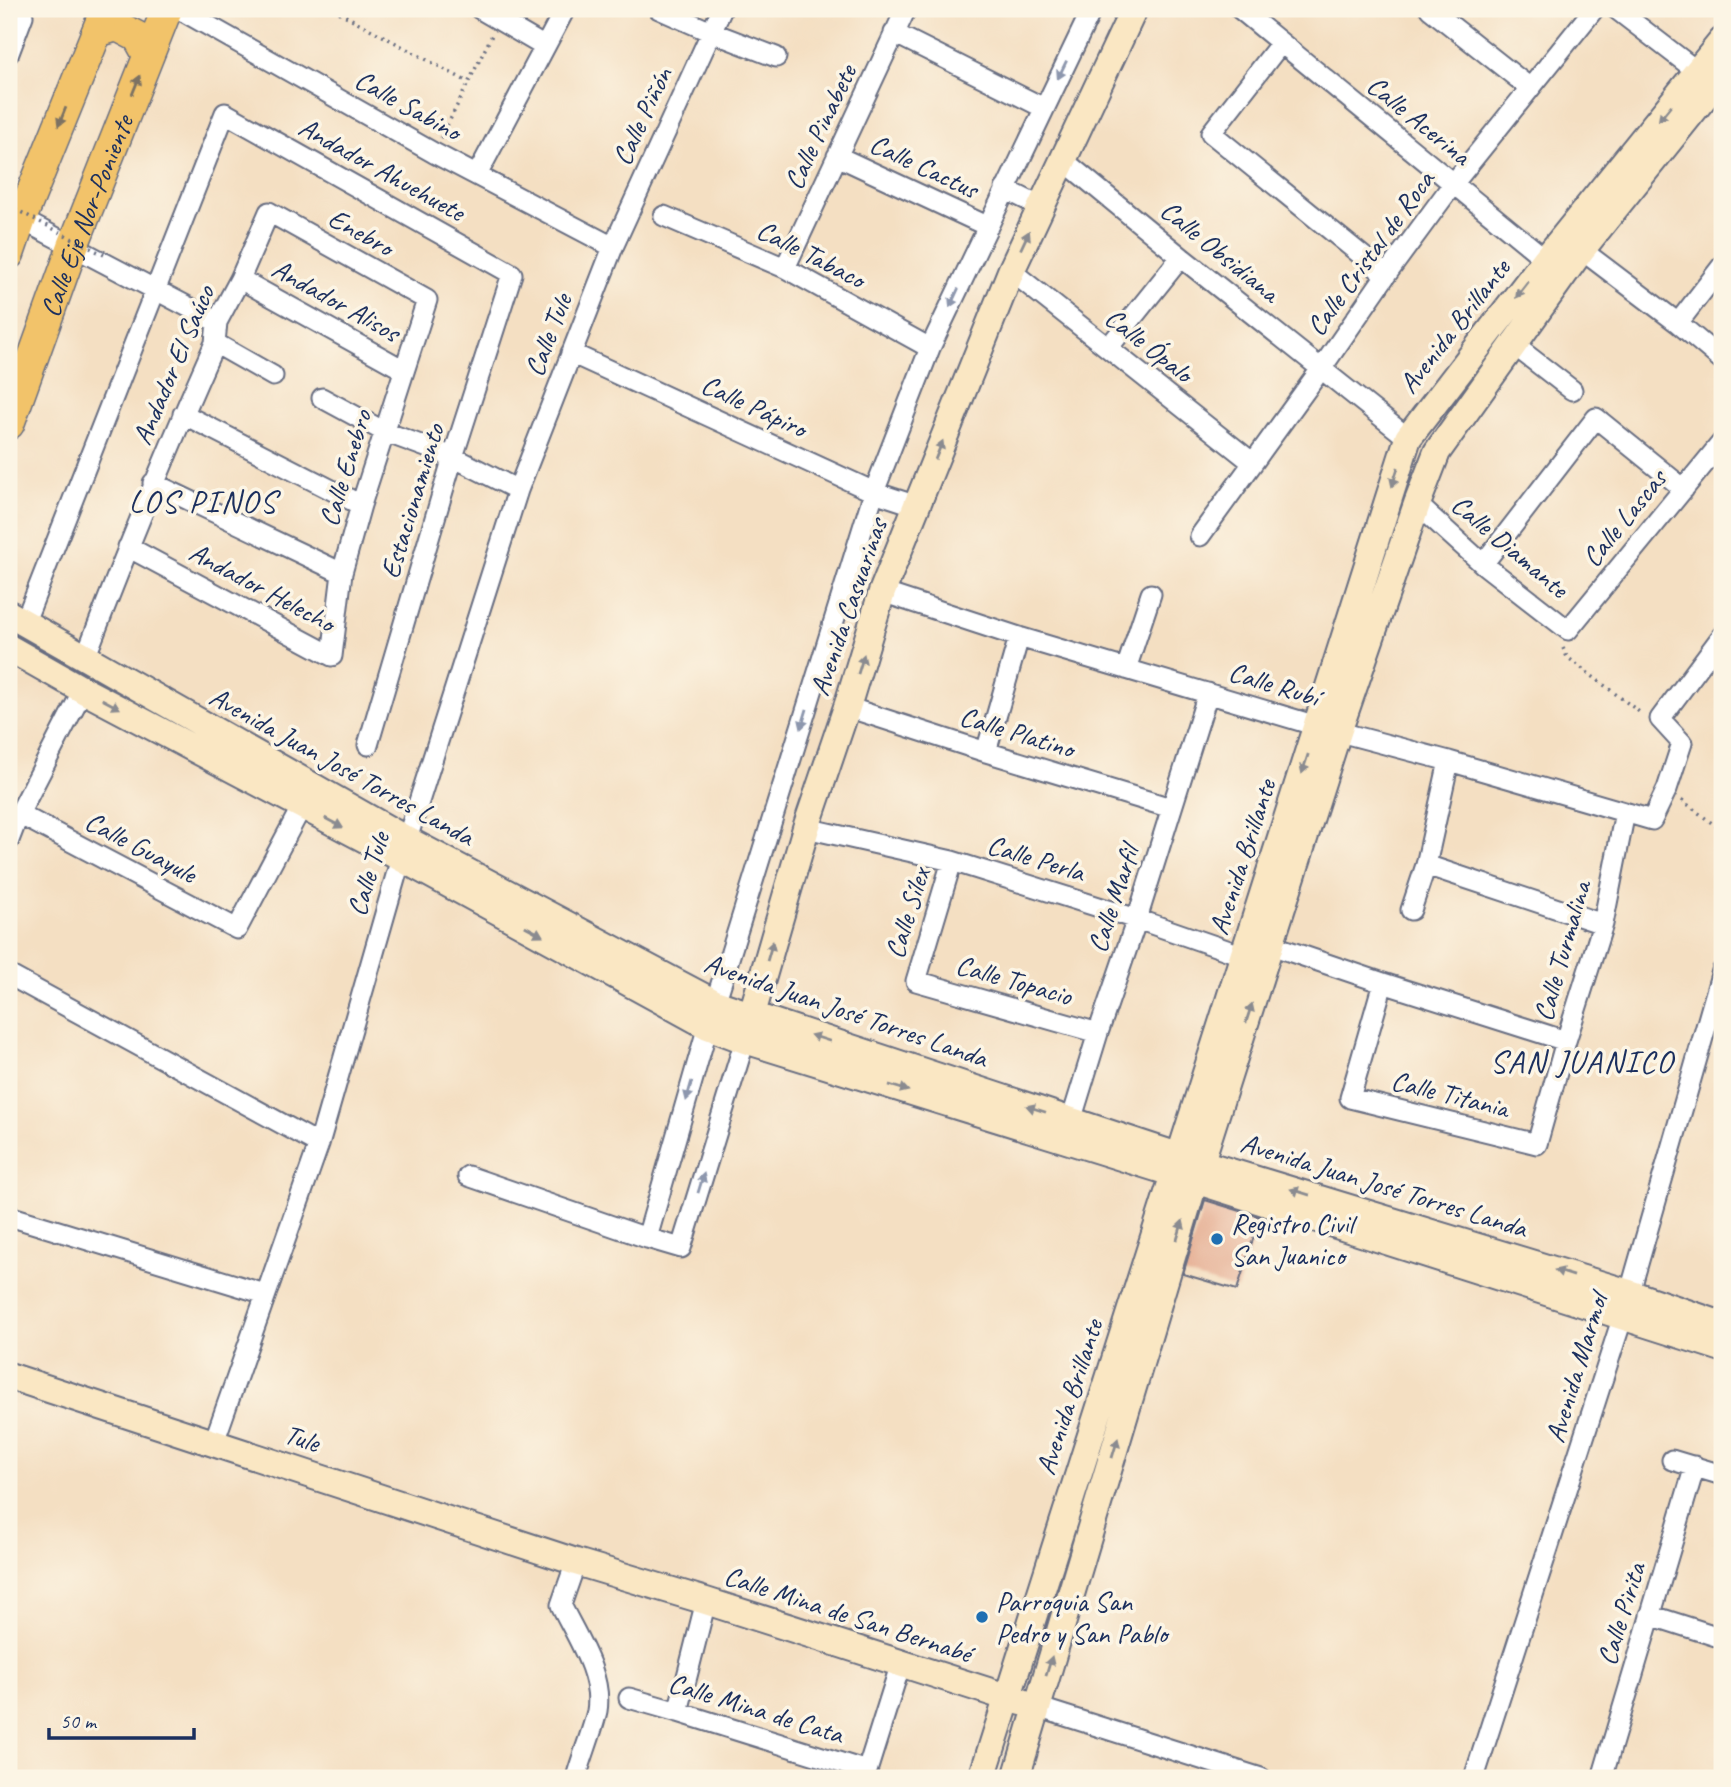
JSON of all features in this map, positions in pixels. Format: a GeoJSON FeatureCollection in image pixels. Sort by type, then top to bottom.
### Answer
{"type":"FeatureCollection","features":[{"type":"Feature","properties":{"kind":"main road","name":"Calle Eje Nor-Poniente"},"geometry":{"type":"LineString","coordinates":[[9,425],[72,246],[167,9]]}},
{"type":"Feature","properties":{"kind":"main road","name":"Avenida Casuarinas"},"geometry":{"type":"LineString","coordinates":[[748,1027],[806,828],[882,592],[1011,271],[1134,9]]}},
{"type":"Feature","properties":{"kind":"main road","name":"Calle Eje Nor-Poniente"},"geometry":{"type":"LineString","coordinates":[[9,254],[13,212],[102,20]]}},
{"type":"Feature","properties":{"kind":"main road"},"geometry":{"type":"LineString","coordinates":[[102,20],[138,37],[148,55]]}},
{"type":"Feature","properties":{"kind":"main road","name":"Avenida Brillante"},"geometry":{"type":"LineString","coordinates":[[982,1778],[1187,1168],[1271,945],[1327,729],[1408,438],[1710,79],[1722,41]]}},
{"type":"Feature","properties":{"kind":"main road","name":"Avenida Brillante"},"geometry":{"type":"LineString","coordinates":[[1016,1778],[1244,956],[1327,729],[1437,452],[1514,345],[1554,267]]}},
{"type":"Feature","properties":{"kind":"main road","name":"Avenida Juan José Torres Landa"},"geometry":{"type":"LineString","coordinates":[[16,619],[404,849],[712,1014],[1187,1168],[1626,1304],[1722,1325]]}},
{"type":"Feature","properties":{"kind":"main road","name":"Avenida Juan José Torres Landa"},"geometry":{"type":"LineString","coordinates":[[9,648],[302,806],[404,849]]}},
{"type":"Feature","properties":{"kind":"main road","name":"Avenida Juan José Torres Landa"},"geometry":{"type":"LineString","coordinates":[[748,1027],[1070,1121],[1187,1168]]}},
{"type":"Feature","properties":{"kind":"main road","name":"Avenida Juan José Torres Landa"},"geometry":{"type":"LineString","coordinates":[[1626,1304],[1722,1348]]}},
{"type":"Feature","properties":{"kind":"main road","name":"Tule"},"geometry":{"type":"LineString","coordinates":[[9,1376],[576,1562]]}},
{"type":"Feature","properties":{"kind":"main road","name":"Calle Mina de San Bernabé"},"geometry":{"type":"LineString","coordinates":[[576,1562],[1037,1707]]}},
{"type":"Feature","properties":{"kind":"street","name":"Calle Sabino"},"geometry":{"type":"LineString","coordinates":[[179,9],[434,153],[613,247]]}},
{"type":"Feature","properties":{"kind":"street"},"geometry":{"type":"LineString","coordinates":[[480,9],[545,47]]}},
{"type":"Feature","properties":{"kind":"street"},"geometry":{"type":"LineString","coordinates":[[477,175],[565,9]]}},
{"type":"Feature","properties":{"kind":"street"},"geometry":{"type":"LineString","coordinates":[[659,9],[776,57]]}},
{"type":"Feature","properties":{"kind":"street","name":"Calle Piñón"},"geometry":{"type":"LineString","coordinates":[[613,247],[722,9]]}},
{"type":"Feature","properties":{"kind":"street","name":"Calle Pinabete"},"geometry":{"type":"LineString","coordinates":[[785,268],[905,9]]}},
{"type":"Feature","properties":{"kind":"street","name":"Avenida Casuarinas"},"geometry":{"type":"LineString","coordinates":[[748,1027],[681,1248],[648,1238],[712,1014],[874,492],[929,348],[1092,9]]}},
{"type":"Feature","properties":{"kind":"street","name":"Calle Acerina"},"geometry":{"type":"LineString","coordinates":[[1240,9],[1554,267]]}},
{"type":"Feature","properties":{"kind":"street"},"geometry":{"type":"LineString","coordinates":[[1430,9],[1530,88]]}},
{"type":"Feature","properties":{"kind":"street","name":"Calle Cristal de Roca"},"geometry":{"type":"LineString","coordinates":[[1200,536],[1453,184],[1594,9]]}},
{"type":"Feature","properties":{"kind":"street"},"geometry":{"type":"LineString","coordinates":[[1616,9],[1710,79]]}},
{"type":"Feature","properties":{"kind":"street"},"geometry":{"type":"LineString","coordinates":[[9,53],[23,16]]}},
{"type":"Feature","properties":{"kind":"street"},"geometry":{"type":"LineString","coordinates":[[894,33],[1044,108]]}},
{"type":"Feature","properties":{"kind":"street"},"geometry":{"type":"LineString","coordinates":[[1281,43],[1211,133],[1386,275]]}},
{"type":"Feature","properties":{"kind":"street","name":"Andador Ahuehuete"},"geometry":{"type":"LineString","coordinates":[[156,289],[225,114],[512,274]]}},
{"type":"Feature","properties":{"kind":"street","name":"Calle Cactus"},"geometry":{"type":"LineString","coordinates":[[837,156],[988,226]]}},
{"type":"Feature","properties":{"kind":"street","name":"Calle Obsidiana"},"geometry":{"type":"LineString","coordinates":[[1063,160],[1408,438]]}},
{"type":"Feature","properties":{"kind":"street"},"geometry":{"type":"LineString","coordinates":[[1005,189],[1041,207]]}},
{"type":"Feature","properties":{"kind":"street"},"geometry":{"type":"LineString","coordinates":[[13,212],[72,246],[217,321]]}},
{"type":"Feature","properties":{"kind":"street","name":"Andador El Saúco"},"geometry":{"type":"LineString","coordinates":[[85,658],[153,483],[215,343],[217,321],[240,279],[268,212]]}},
{"type":"Feature","properties":{"kind":"street","name":"Enebro"},"geometry":{"type":"LineString","coordinates":[[268,212],[427,300]]}},
{"type":"Feature","properties":{"kind":"street","name":"Calle Tabaco"},"geometry":{"type":"LineString","coordinates":[[664,216],[785,268],[929,348]]}},
{"type":"Feature","properties":{"kind":"street"},"geometry":{"type":"LineString","coordinates":[[1573,243],[1722,360]]}},
{"type":"Feature","properties":{"kind":"street","name":"Calle Tule"},"geometry":{"type":"LineString","coordinates":[[214,1442],[319,1144],[404,849],[518,489],[613,247]]}},
{"type":"Feature","properties":{"kind":"street"},"geometry":{"type":"LineString","coordinates":[[1108,348],[1181,257]]}},
{"type":"Feature","properties":{"kind":"street"},"geometry":{"type":"LineString","coordinates":[[1678,323],[1722,266]]}},
{"type":"Feature","properties":{"kind":"street","name":"Calle Ópalo"},"geometry":{"type":"LineString","coordinates":[[1011,271],[1253,463]]}},
{"type":"Feature","properties":{"kind":"street","name":"Estacionamiento"},"geometry":{"type":"LineString","coordinates":[[368,745],[453,457],[512,274]]}},
{"type":"Feature","properties":{"kind":"street","name":"Andador Alisos"},"geometry":{"type":"LineString","coordinates":[[240,279],[404,370]]}},
{"type":"Feature","properties":{"kind":"street"},"geometry":{"type":"LineString","coordinates":[[16,619],[156,289]]}},
{"type":"Feature","properties":{"kind":"street","name":"Calle Enebro"},"geometry":{"type":"LineString","coordinates":[[332,656],[342,573],[427,300]]}},
{"type":"Feature","properties":{"kind":"street"},"geometry":{"type":"LineString","coordinates":[[215,343],[273,376]]}},
{"type":"Feature","properties":{"kind":"street"},"geometry":{"type":"LineString","coordinates":[[1514,345],[1572,390]]}},
{"type":"Feature","properties":{"kind":"street","name":"Calle Pápiro"},"geometry":{"type":"LineString","coordinates":[[571,353],[874,492],[916,506]]}},
{"type":"Feature","properties":{"kind":"street"},"geometry":{"type":"LineString","coordinates":[[322,398],[385,432],[453,457],[518,489]]}},
{"type":"Feature","properties":{"kind":"street"},"geometry":{"type":"LineString","coordinates":[[183,414],[361,505]]}},
{"type":"Feature","properties":{"kind":"street"},"geometry":{"type":"LineString","coordinates":[[1483,564],[1596,418],[1684,489]]}},
{"type":"Feature","properties":{"kind":"street","name":"Calle Lascas"},"geometry":{"type":"LineString","coordinates":[[1568,630],[1722,442]]}},
{"type":"Feature","properties":{"kind":"street"},"geometry":{"type":"LineString","coordinates":[[153,483],[342,573]]}},
{"type":"Feature","properties":{"kind":"street","name":"Calle Diamante"},"geometry":{"type":"LineString","coordinates":[[1417,504],[1483,564],[1568,630]]}},
{"type":"Feature","properties":{"kind":"street","name":"Andador Helecho"},"geometry":{"type":"LineString","coordinates":[[128,547],[332,656]]}},
{"type":"Feature","properties":{"kind":"street","name":"Calle Rubí"},"geometry":{"type":"LineString","coordinates":[[882,592],[1019,637],[1327,729],[1450,761],[1652,820],[1667,789]]}},
{"type":"Feature","properties":{"kind":"street"},"geometry":{"type":"LineString","coordinates":[[1126,669],[1152,594]]}},
{"type":"Feature","properties":{"kind":"street"},"geometry":{"type":"LineString","coordinates":[[1667,789],[1682,743],[1660,719],[1722,636]]}},
{"type":"Feature","properties":{"kind":"street"},"geometry":{"type":"LineString","coordinates":[[986,752],[1019,637]]}},
{"type":"Feature","properties":{"kind":"street"},"geometry":{"type":"LineString","coordinates":[[9,840],[19,814],[83,690]]}},
{"type":"Feature","properties":{"kind":"street","name":"Calle Marfil"},"geometry":{"type":"LineString","coordinates":[[1070,1121],[1208,693]]}},
{"type":"Feature","properties":{"kind":"street","name":"Calle Platino"},"geometry":{"type":"LineString","coordinates":[[847,707],[1171,808]]}},
{"type":"Feature","properties":{"kind":"street"},"geometry":{"type":"LineString","coordinates":[[1411,910],[1426,865],[1450,761]]}},
{"type":"Feature","properties":{"kind":"street","name":"Calle Guayule"},"geometry":{"type":"LineString","coordinates":[[19,814],[237,929],[302,806]]}},
{"type":"Feature","properties":{"kind":"street","name":"Calle Turmalina"},"geometry":{"type":"LineString","coordinates":[[1537,1144],[1603,924],[1625,812]]}},
{"type":"Feature","properties":{"kind":"street","name":"Calle Perla"},"geometry":{"type":"LineString","coordinates":[[806,828],[951,861],[1137,919],[1244,956]]}},
{"type":"Feature","properties":{"kind":"street","name":"Calle Sílex"},"geometry":{"type":"LineString","coordinates":[[916,981],[951,861]]}},
{"type":"Feature","properties":{"kind":"street"},"geometry":{"type":"LineString","coordinates":[[1426,865],[1603,924]]}},
{"type":"Feature","properties":{"kind":"street"},"geometry":{"type":"LineString","coordinates":[[1271,945],[1566,1041]]}},
{"type":"Feature","properties":{"kind":"street","name":"Avenida Marmol"},"geometry":{"type":"LineString","coordinates":[[1474,1778],[1626,1304],[1722,971]]}},
{"type":"Feature","properties":{"kind":"street"},"geometry":{"type":"LineString","coordinates":[[9,975],[319,1144]]}},
{"type":"Feature","properties":{"kind":"street","name":"Calle Topacio"},"geometry":{"type":"LineString","coordinates":[[916,981],[1098,1032]]}},
{"type":"Feature","properties":{"kind":"street","name":"Calle Titania"},"geometry":{"type":"LineString","coordinates":[[1383,983],[1350,1098],[1537,1144]]}},
{"type":"Feature","properties":{"kind":"street"},"geometry":{"type":"LineString","coordinates":[[467,1175],[648,1238]]}},
{"type":"Feature","properties":{"kind":"street"},"geometry":{"type":"LineString","coordinates":[[9,1216],[265,1294]]}},
{"type":"Feature","properties":{"kind":"street"},"geometry":{"type":"LineString","coordinates":[[1672,1460],[1722,1475]]}},
{"type":"Feature","properties":{"kind":"street","name":"Calle Pirita"},"geometry":{"type":"LineString","coordinates":[[1602,1778],[1695,1466]]}},
{"type":"Feature","properties":{"kind":"street"},"geometry":{"type":"LineString","coordinates":[[576,1562],[561,1605],[594,1674],[597,1690],[597,1710],[576,1778]]}},
{"type":"Feature","properties":{"kind":"street"},"geometry":{"type":"LineString","coordinates":[[678,1712],[706,1601]]}},
{"type":"Feature","properties":{"kind":"street"},"geometry":{"type":"LineString","coordinates":[[1650,1615],[1722,1639]]}},
{"type":"Feature","properties":{"kind":"street","name":"Calle Mina de Cata"},"geometry":{"type":"LineString","coordinates":[[629,1698],[867,1772],[901,1663]]}},
{"type":"Feature","properties":{"kind":"street","name":"Calle Mina de San Bernabé"},"geometry":{"type":"LineString","coordinates":[[1037,1707],[1261,1778]]}},
{"type":"Feature","properties":{"kind":"path"},"geometry":{"type":"LineString","coordinates":[[333,9],[468,82]]}},
{"type":"Feature","properties":{"kind":"path"},"geometry":{"type":"LineString","coordinates":[[434,153],[499,20]]}},
{"type":"Feature","properties":{"kind":"path"},"geometry":{"type":"LineString","coordinates":[[13,212],[104,255]]}},
{"type":"Feature","properties":{"kind":"path"},"geometry":{"type":"LineString","coordinates":[[1568,630],[1562,647],[1567,657],[1640,713],[1660,719]]}},
{"type":"Feature","properties":{"kind":"path"},"geometry":{"type":"LineString","coordinates":[[1667,789],[1722,831]]}},
{"type":"Feature","properties":{"kind":"building","name":"Registro Civil San Juanico"},"geometry":{"type":"Polygon","coordinates":[[[1205,1200],[1260,1217],[1237,1290],[1183,1274],[1205,1200]]]}},
{"type":"Feature","properties":{"kind":"place","name":"Registro Civil San Juanico"},"geometry":{"type":"Point","coordinates":[1217,1239]}},
{"type":"Feature","properties":{"kind":"place","name":"Parroquia San Pedro y San Pablo"},"geometry":{"type":"Point","coordinates":[982,1617]}},
{"type":"Feature","properties":{"kind":"district","name":"LOS PINOS"},"geometry":{"type":"Point","coordinates":[203,501]}},
{"type":"Feature","properties":{"kind":"district","name":"SAN JUANICO"},"geometry":{"type":"Point","coordinates":[1582,1061]}}]}
